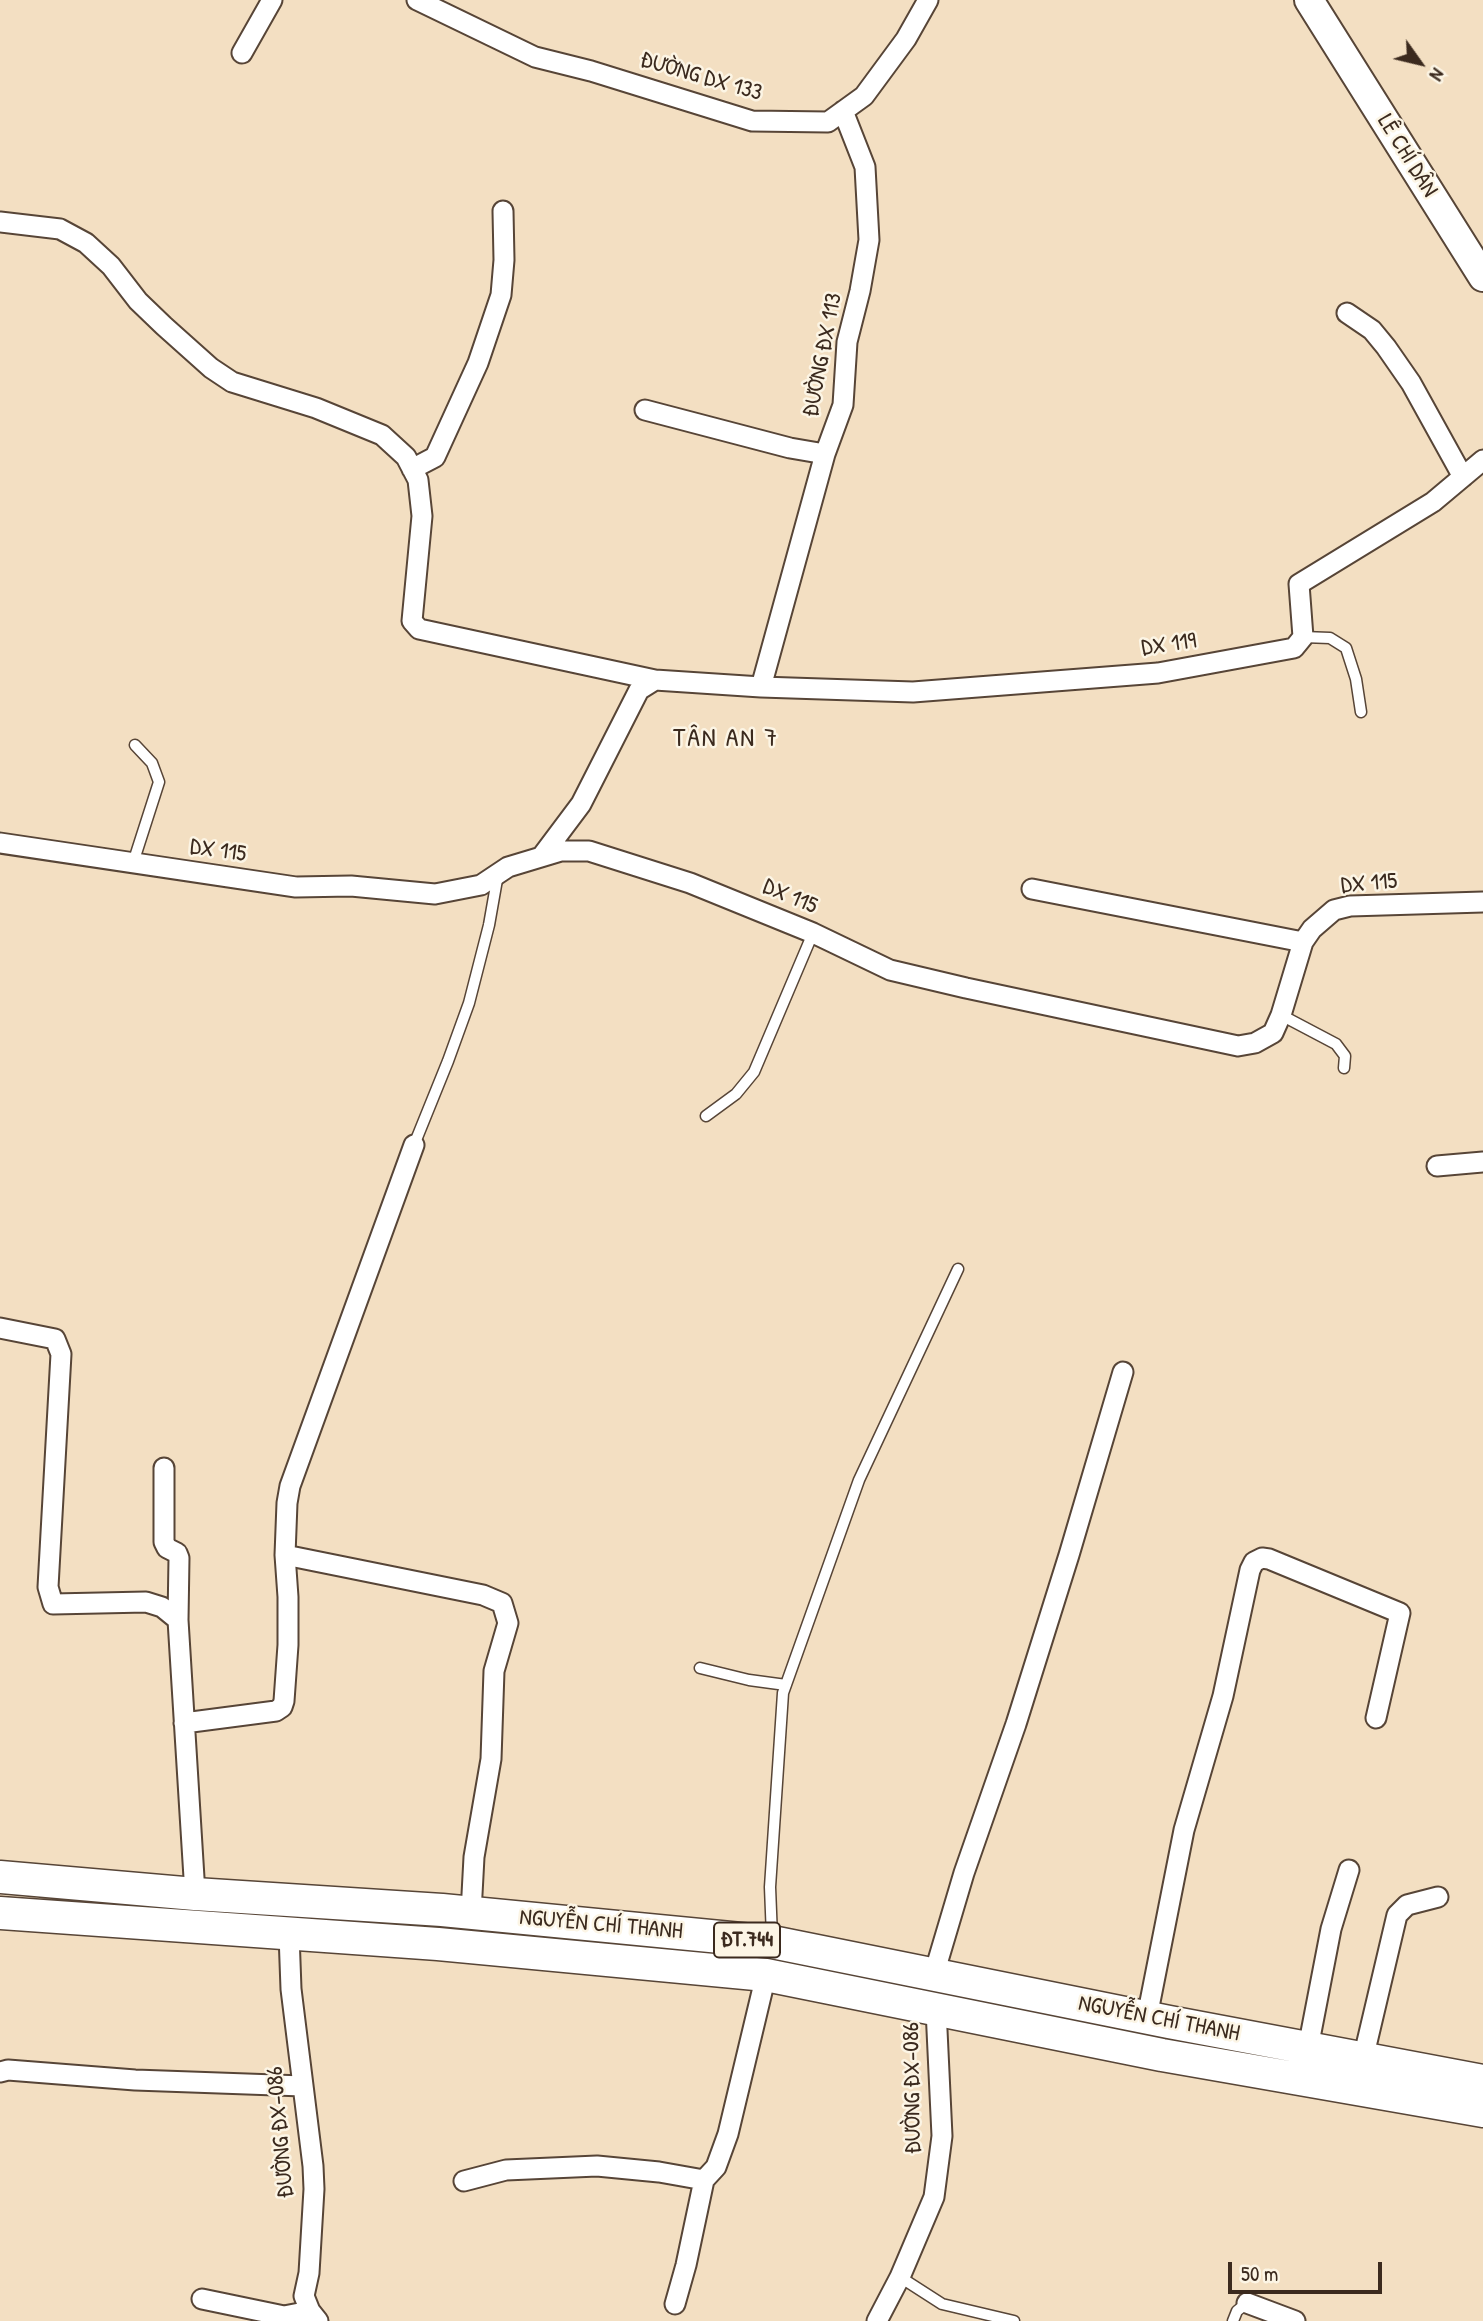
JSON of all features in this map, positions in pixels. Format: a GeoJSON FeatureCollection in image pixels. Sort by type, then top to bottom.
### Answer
{"type":"FeatureCollection","features":[{"type":"Feature","properties":{"kind":"main road","name":"NGUYỄN CHÍ THANH"},"geometry":{"type":"LineString","coordinates":[[0,1877],[471,1913],[772,1942],[1483,2081]]}},
{"type":"Feature","properties":{"kind":"main road","name":"NGUYỄN CHÍ THANH"},"geometry":{"type":"LineString","coordinates":[[0,1913],[438,1944],[766,1975],[1162,2055],[1483,2111]]}},
{"type":"Feature","properties":{"kind":"main road"},"geometry":{"type":"LineString","coordinates":[[766,1975],[772,1942]]}},
{"type":"Feature","properties":{"kind":"street"},"geometry":{"type":"LineString","coordinates":[[242,53],[272,0]]}},
{"type":"Feature","properties":{"kind":"street","name":"ĐƯỜNG DX 133"},"geometry":{"type":"LineString","coordinates":[[417,0],[535,57],[591,71],[752,121],[828,122],[864,96],[906,39],[928,0]]}},
{"type":"Feature","properties":{"kind":"street","name":"LÊ CHÍ DÂN"},"geometry":{"type":"LineString","coordinates":[[1309,0],[1483,277]]}},
{"type":"Feature","properties":{"kind":"street","name":"ĐƯỜNG ĐX 113"},"geometry":{"type":"LineString","coordinates":[[761,687],[825,454],[842,405],[847,342],[869,240],[865,167],[843,111]]}},
{"type":"Feature","properties":{"kind":"street"},"geometry":{"type":"LineString","coordinates":[[0,222],[60,229],[86,243],[111,266],[138,301],[211,368],[232,382],[316,408],[382,435],[406,457],[412,469],[435,457],[478,363],[501,295],[504,260],[503,211]]}},
{"type":"Feature","properties":{"kind":"street"},"geometry":{"type":"LineString","coordinates":[[1347,313],[1372,330],[1386,347],[1411,383],[1463,477]]}},
{"type":"Feature","properties":{"kind":"street"},"geometry":{"type":"LineString","coordinates":[[645,410],[790,448],[825,454]]}},
{"type":"Feature","properties":{"kind":"street"},"geometry":{"type":"LineString","coordinates":[[1303,637],[1299,584],[1433,502],[1483,460]]}},
{"type":"Feature","properties":{"kind":"street","name":"DX 119"},"geometry":{"type":"LineString","coordinates":[[412,469],[418,480],[422,516],[412,621],[419,629],[655,680],[914,692],[1158,673],[1294,648],[1303,637]]}},
{"type":"Feature","properties":{"kind":"street"},"geometry":{"type":"LineString","coordinates":[[542,856],[581,804],[639,690],[655,680]]}},
{"type":"Feature","properties":{"kind":"street","name":"DX 115"},"geometry":{"type":"LineString","coordinates":[[0,843],[296,887],[351,886],[435,894],[481,885],[508,867],[542,856],[561,851],[589,851],[690,883],[813,933],[890,970],[1238,1046],[1255,1043],[1273,1033],[1303,942],[1312,929],[1334,910],[1350,906],[1483,902]]}},
{"type":"Feature","properties":{"kind":"street"},"geometry":{"type":"LineString","coordinates":[[1032,889],[1303,942]]}},
{"type":"Feature","properties":{"kind":"street"},"geometry":{"type":"LineString","coordinates":[[184,1723],[276,1711],[284,1702],[288,1645],[285,1555],[287,1503],[295,1467],[414,1145]]}},
{"type":"Feature","properties":{"kind":"street"},"geometry":{"type":"LineString","coordinates":[[1437,1166],[1483,1162]]}},
{"type":"Feature","properties":{"kind":"street"},"geometry":{"type":"LineString","coordinates":[[0,1328],[55,1339],[61,1354],[48,1587],[53,1604],[146,1602],[162,1607],[178,1620]]}},
{"type":"Feature","properties":{"kind":"street"},"geometry":{"type":"LineString","coordinates":[[933,1975],[964,1873],[1016,1724],[1123,1372]]}},
{"type":"Feature","properties":{"kind":"street"},"geometry":{"type":"LineString","coordinates":[[164,1468],[164,1542],[167,1548],[177,1553],[178,1558],[178,1620],[195,1894]]}},
{"type":"Feature","properties":{"kind":"street"},"geometry":{"type":"LineString","coordinates":[[285,1555],[483,1595],[502,1603],[508,1623],[494,1671],[491,1759],[474,1857],[471,1913]]}},
{"type":"Feature","properties":{"kind":"street"},"geometry":{"type":"LineString","coordinates":[[1147,2017],[1184,1830],[1223,1696],[1254,1562],[1262,1558],[1269,1559],[1400,1613],[1376,1718]]}},
{"type":"Feature","properties":{"kind":"street"},"geometry":{"type":"LineString","coordinates":[[1308,2048],[1331,1929],[1349,1870]]}},
{"type":"Feature","properties":{"kind":"street"},"geometry":{"type":"LineString","coordinates":[[1363,2059],[1397,1915],[1407,1905],[1438,1897]]}},
{"type":"Feature","properties":{"kind":"street","name":"ĐƯỜNG ĐX-086"},"geometry":{"type":"LineString","coordinates":[[289,1934],[291,1989],[313,2178],[309,2273],[304,2296],[314,2316]]}},
{"type":"Feature","properties":{"kind":"street"},"geometry":{"type":"LineString","coordinates":[[675,2304],[704,2180],[716,2166],[727,2134],[766,1975]]}},
{"type":"Feature","properties":{"kind":"street","name":"ĐƯỜNG ĐX-086"},"geometry":{"type":"LineString","coordinates":[[877,2321],[900,2277],[934,2197],[942,2136],[936,2010]]}},
{"type":"Feature","properties":{"kind":"street"},"geometry":{"type":"LineString","coordinates":[[0,2072],[8,2070],[135,2081],[303,2087]]}},
{"type":"Feature","properties":{"kind":"street"},"geometry":{"type":"LineString","coordinates":[[464,2180],[506,2171],[597,2166],[704,2180]]}},
{"type":"Feature","properties":{"kind":"street"},"geometry":{"type":"LineString","coordinates":[[202,2299],[284,2316],[314,2316]]}},
{"type":"Feature","properties":{"kind":"street"},"geometry":{"type":"LineString","coordinates":[[1247,2303],[1295,2321]]}},
{"type":"Feature","properties":{"kind":"lane"},"geometry":{"type":"LineString","coordinates":[[1303,637],[1330,638],[1346,648],[1356,679],[1361,712]]}},
{"type":"Feature","properties":{"kind":"lane"},"geometry":{"type":"LineString","coordinates":[[133,863],[159,782],[152,763],[135,745]]}},
{"type":"Feature","properties":{"kind":"lane"},"geometry":{"type":"LineString","coordinates":[[414,1145],[469,1003],[489,925],[498,874]]}},
{"type":"Feature","properties":{"kind":"lane"},"geometry":{"type":"LineString","coordinates":[[706,1116],[736,1094],[754,1072],[813,933]]}},
{"type":"Feature","properties":{"kind":"lane"},"geometry":{"type":"LineString","coordinates":[[1281,1015],[1336,1044],[1345,1056],[1343,1068]]}},
{"type":"Feature","properties":{"kind":"lane"},"geometry":{"type":"LineString","coordinates":[[772,1942],[770,1887],[782,1706],[786,1685],[859,1480],[958,1269]]}},
{"type":"Feature","properties":{"kind":"lane"},"geometry":{"type":"LineString","coordinates":[[700,1668],[749,1680],[786,1685]]}},
{"type":"Feature","properties":{"kind":"lane"},"geometry":{"type":"LineString","coordinates":[[900,2277],[942,2304],[1014,2321]]}},
{"type":"Feature","properties":{"kind":"lane"},"geometry":{"type":"LineString","coordinates":[[1233,2321],[1237,2312],[1247,2303]]}},
{"type":"Feature","properties":{"kind":"district","name":"TÂN AN 7"},"geometry":{"type":"Point","coordinates":[726,739]}}]}
